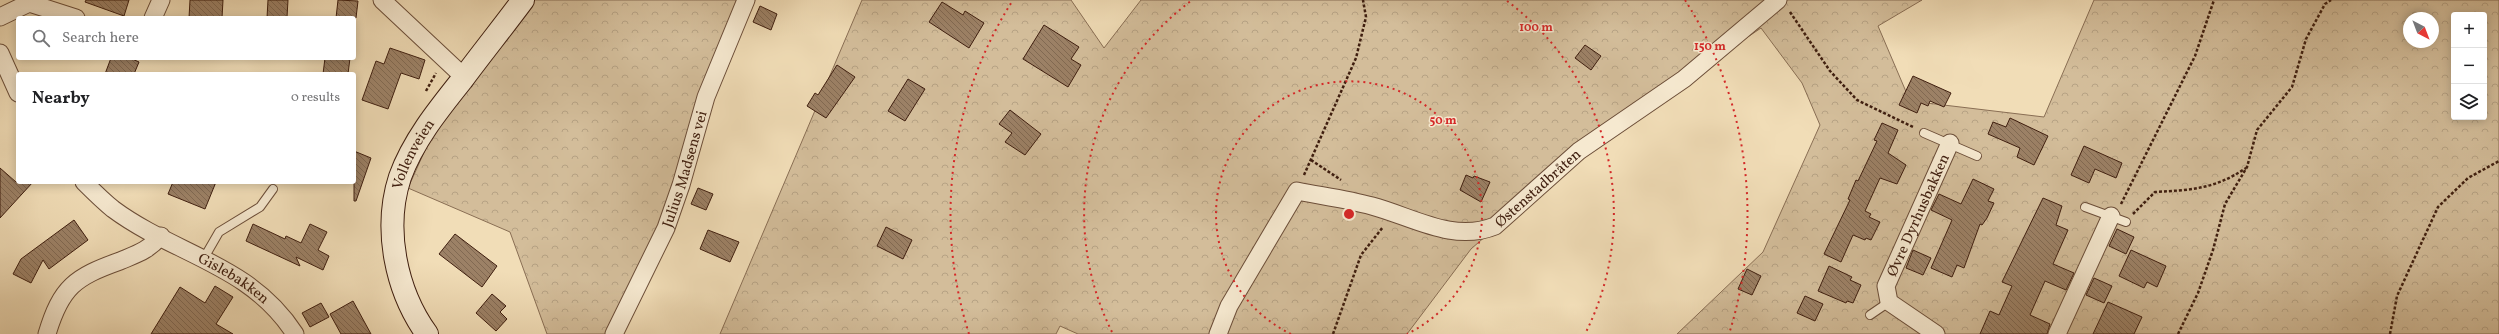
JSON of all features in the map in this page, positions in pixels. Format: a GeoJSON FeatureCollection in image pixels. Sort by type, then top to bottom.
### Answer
{"type":"FeatureCollection","features":[{"type":"Feature","properties":{"kind":"main road","name":"Vollenveien"},"geometry":{"type":"LineString","coordinates":[[427,334],[410,305],[396,264],[393,232],[395,205],[400,179],[423,132],[523,0]]}},
{"type":"Feature","properties":{"kind":"street"},"geometry":{"type":"LineString","coordinates":[[154,16],[161,0]]}},
{"type":"Feature","properties":{"kind":"street"},"geometry":{"type":"LineString","coordinates":[[382,0],[464,77]]}},
{"type":"Feature","properties":{"kind":"street","name":"Julius Madsens vei"},"geometry":{"type":"LineString","coordinates":[[614,334],[666,228],[681,185],[706,97],[746,0]]}},
{"type":"Feature","properties":{"kind":"street"},"geometry":{"type":"LineString","coordinates":[[0,17],[29,2],[70,16]]}},
{"type":"Feature","properties":{"kind":"street","name":"Østenstadbråten"},"geometry":{"type":"LineString","coordinates":[[1297,191],[1370,206],[1395,213],[1443,231],[1480,232],[1495,226],[1579,151],[1684,79],[1782,3]]}},
{"type":"Feature","properties":{"kind":"street"},"geometry":{"type":"LineString","coordinates":[[0,53],[16,89]]}},
{"type":"Feature","properties":{"kind":"street","name":"Øvre Dyrhusbakken"},"geometry":{"type":"LineString","coordinates":[[1889,302],[1886,286],[1950,143]]}},
{"type":"Feature","properties":{"kind":"street","name":"Gislebakken"},"geometry":{"type":"LineString","coordinates":[[86,184],[114,209],[161,236],[204,258],[261,294],[275,307],[295,334]]}},
{"type":"Feature","properties":{"kind":"street"},"geometry":{"type":"LineString","coordinates":[[1218,334],[1229,306],[1297,191]]}},
{"type":"Feature","properties":{"kind":"street"},"geometry":{"type":"LineString","coordinates":[[2057,334],[2117,218]]}},
{"type":"Feature","properties":{"kind":"street"},"geometry":{"type":"LineString","coordinates":[[47,334],[52,317],[70,286],[95,270],[149,249],[161,236]]}},
{"type":"Feature","properties":{"kind":"street"},"geometry":{"type":"LineString","coordinates":[[1889,302],[1936,334]]}},
{"type":"Feature","properties":{"kind":"lane"},"geometry":{"type":"LineString","coordinates":[[1924,133],[1977,156]]}},
{"type":"Feature","properties":{"kind":"lane"},"geometry":{"type":"LineString","coordinates":[[204,258],[219,232],[260,207],[274,189]]}},
{"type":"Feature","properties":{"kind":"lane"},"geometry":{"type":"LineString","coordinates":[[2085,207],[2117,218]]}},
{"type":"Feature","properties":{"kind":"lane"},"geometry":{"type":"LineString","coordinates":[[1870,315],[1889,302]]}},
{"type":"Feature","properties":{"kind":"path"},"geometry":{"type":"LineString","coordinates":[[1297,191],[1356,58],[1366,17],[1363,0]]}},
{"type":"Feature","properties":{"kind":"path"},"geometry":{"type":"LineString","coordinates":[[2117,218],[2195,56],[2214,0]]}},
{"type":"Feature","properties":{"kind":"path"},"geometry":{"type":"LineString","coordinates":[[2178,334],[2198,293],[2213,250],[2225,204],[2247,167],[2257,130],[2292,87],[2306,39],[2325,4],[2331,0]]}},
{"type":"Feature","properties":{"kind":"path"},"geometry":{"type":"LineString","coordinates":[[1782,3],[1830,71],[1857,100],[1924,133]]}},
{"type":"Feature","properties":{"kind":"path"},"geometry":{"type":"LineString","coordinates":[[2390,334],[2396,296],[2438,207],[2468,178],[2499,161]]}},
{"type":"Feature","properties":{"kind":"path"},"geometry":{"type":"LineString","coordinates":[[2117,218],[2155,192],[2193,190],[2221,183],[2228,181],[2247,167]]}},
{"type":"Feature","properties":{"kind":"path"},"geometry":{"type":"LineString","coordinates":[[1333,334],[1361,255],[1395,213]]}},
{"type":"Feature","properties":{"kind":"green space"},"geometry":{"type":"Polygon","coordinates":[[[533,0],[755,0],[705,115],[619,334],[547,334],[510,232],[408,188],[431,137],[533,0]]]}},
{"type":"Feature","properties":{"kind":"green space"},"geometry":{"type":"Polygon","coordinates":[[[862,0],[1071,0],[1104,48],[1141,0],[1922,0],[1878,26],[1910,101],[2044,117],[2094,0],[2499,0],[2499,334],[1677,334],[1763,252],[1820,125],[1802,83],[1761,28],[1598,138],[1471,249],[1407,334],[1078,334],[1060,326],[1056,334],[720,334],[862,0]]]}},
{"type":"Feature","properties":{"kind":"building"},"geometry":{"type":"Polygon","coordinates":[[[86,0],[129,0],[124,16],[85,2],[86,0]]]}},
{"type":"Feature","properties":{"kind":"building"},"geometry":{"type":"Polygon","coordinates":[[[190,0],[223,0],[222,16],[189,16],[190,0]]]}},
{"type":"Feature","properties":{"kind":"building"},"geometry":{"type":"Polygon","coordinates":[[[268,0],[288,0],[287,16],[267,16],[268,0]]]}},
{"type":"Feature","properties":{"kind":"building"},"geometry":{"type":"Polygon","coordinates":[[[338,0],[358,1],[356,18],[356,16],[336,16],[338,0]]]}},
{"type":"Feature","properties":{"kind":"building"},"geometry":{"type":"Polygon","coordinates":[[[942,2],[963,15],[965,11],[984,23],[969,48],[929,22],[942,2]]]}},
{"type":"Feature","properties":{"kind":"building"},"geometry":{"type":"Polygon","coordinates":[[[760,6],[777,14],[771,30],[753,22],[760,6]]]}},
{"type":"Feature","properties":{"kind":"building"},"geometry":{"type":"Polygon","coordinates":[[[1044,25],[1079,47],[1071,59],[1081,65],[1068,87],[1023,59],[1044,25]]]}},
{"type":"Feature","properties":{"kind":"building"},"geometry":{"type":"Polygon","coordinates":[[[1585,45],[1601,56],[1591,70],[1575,58],[1585,45]]]}},
{"type":"Feature","properties":{"kind":"building"},"geometry":{"type":"Polygon","coordinates":[[[390,48],[425,60],[419,79],[401,73],[388,109],[362,100],[376,61],[384,64],[390,48]]]}},
{"type":"Feature","properties":{"kind":"building"},"geometry":{"type":"Polygon","coordinates":[[[110,60],[134,60],[139,62],[135,72],[106,72],[110,60]]]}},
{"type":"Feature","properties":{"kind":"building"},"geometry":{"type":"Polygon","coordinates":[[[325,60],[350,60],[348,72],[323,72],[325,60]]]}},
{"type":"Feature","properties":{"kind":"building"},"geometry":{"type":"Polygon","coordinates":[[[837,65],[855,77],[826,118],[807,106],[815,93],[818,95],[837,65]]]}},
{"type":"Feature","properties":{"kind":"building"},"geometry":{"type":"Polygon","coordinates":[[[1913,76],[1951,93],[1944,107],[1930,101],[1928,106],[1921,103],[1917,113],[1899,105],[1913,76]]]}},
{"type":"Feature","properties":{"kind":"building"},"geometry":{"type":"Polygon","coordinates":[[[908,79],[925,89],[905,121],[888,111],[908,79]]]}},
{"type":"Feature","properties":{"kind":"building"},"geometry":{"type":"Polygon","coordinates":[[[1010,110],[1041,134],[1025,155],[1005,142],[1012,133],[999,124],[1010,110]]]}},
{"type":"Feature","properties":{"kind":"building"},"geometry":{"type":"Polygon","coordinates":[[[2010,118],[2048,136],[2034,165],[2017,157],[2020,148],[1988,134],[1993,122],[2006,127],[2010,118]]]}},
{"type":"Feature","properties":{"kind":"building"},"geometry":{"type":"Polygon","coordinates":[[[1882,123],[1898,130],[1888,153],[1906,165],[1897,184],[1880,178],[1865,211],[1871,214],[1869,217],[1880,222],[1871,240],[1866,238],[1865,240],[1853,235],[1841,262],[1824,254],[1850,200],[1848,199],[1856,180],[1858,181],[1877,141],[1874,140],[1882,123]]]}},
{"type":"Feature","properties":{"kind":"building"},"geometry":{"type":"Polygon","coordinates":[[[2084,146],[2122,163],[2116,178],[2095,169],[2089,183],[2071,175],[2084,146]]]}},
{"type":"Feature","properties":{"kind":"building"},"geometry":{"type":"Polygon","coordinates":[[[356,152],[371,158],[356,201],[354,201],[354,184],[356,184],[356,152]]]}},
{"type":"Feature","properties":{"kind":"building"},"geometry":{"type":"Polygon","coordinates":[[[0,168],[16,182],[16,184],[31,184],[0,218],[0,168]]]}},
{"type":"Feature","properties":{"kind":"building"},"geometry":{"type":"Polygon","coordinates":[[[1466,175],[1473,178],[1474,176],[1490,182],[1481,202],[1460,190],[1466,175]]]}},
{"type":"Feature","properties":{"kind":"building"},"geometry":{"type":"Polygon","coordinates":[[[1973,179],[1994,189],[1988,201],[1994,203],[1987,218],[1982,225],[1980,224],[1964,268],[1957,265],[1952,277],[1931,268],[1952,220],[1931,210],[1939,194],[1961,204],[1973,179]]]}},
{"type":"Feature","properties":{"kind":"building"},"geometry":{"type":"Polygon","coordinates":[[[172,184],[215,184],[205,209],[168,194],[172,184]]]}},
{"type":"Feature","properties":{"kind":"building"},"geometry":{"type":"Polygon","coordinates":[[[698,188],[713,194],[706,210],[691,204],[698,188]]]}},
{"type":"Feature","properties":{"kind":"building"},"geometry":{"type":"Polygon","coordinates":[[[2043,198],[2062,206],[2056,225],[2068,230],[2053,264],[2074,273],[2066,290],[2045,281],[2030,315],[2050,324],[2047,334],[1980,334],[1990,311],[1999,315],[2012,286],[2002,282],[2043,198]]]}},
{"type":"Feature","properties":{"kind":"building"},"geometry":{"type":"Polygon","coordinates":[[[74,220],[88,240],[49,269],[43,260],[31,283],[13,274],[21,259],[74,220]]]}},
{"type":"Feature","properties":{"kind":"building"},"geometry":{"type":"Polygon","coordinates":[[[253,224],[285,239],[286,236],[301,243],[310,224],[327,232],[318,250],[329,256],[323,270],[296,257],[300,266],[246,241],[253,224]]]}},
{"type":"Feature","properties":{"kind":"building"},"geometry":{"type":"Polygon","coordinates":[[[886,227],[912,240],[903,259],[877,246],[886,227]]]}},
{"type":"Feature","properties":{"kind":"building"},"geometry":{"type":"Polygon","coordinates":[[[2117,229],[2134,237],[2126,254],[2109,246],[2117,229]]]}},
{"type":"Feature","properties":{"kind":"building"},"geometry":{"type":"Polygon","coordinates":[[[708,230],[739,242],[730,262],[700,249],[708,230]]]}},
{"type":"Feature","properties":{"kind":"building"},"geometry":{"type":"Polygon","coordinates":[[[455,234],[497,266],[482,287],[439,254],[455,234]]]}},
{"type":"Feature","properties":{"kind":"building"},"geometry":{"type":"Polygon","coordinates":[[[1913,250],[1931,258],[1923,275],[1906,268],[1913,250]]]}},
{"type":"Feature","properties":{"kind":"building"},"geometry":{"type":"Polygon","coordinates":[[[2131,250],[2166,266],[2157,287],[2147,282],[2144,288],[2119,276],[2131,250]]]}},
{"type":"Feature","properties":{"kind":"building"},"geometry":{"type":"Polygon","coordinates":[[[1829,266],[1852,277],[1850,280],[1861,285],[1853,303],[1847,301],[1846,303],[1818,291],[1829,266]]]}},
{"type":"Feature","properties":{"kind":"building"},"geometry":{"type":"Polygon","coordinates":[[[1747,269],[1761,276],[1752,295],[1738,289],[1747,269]]]}},
{"type":"Feature","properties":{"kind":"building"},"geometry":{"type":"Polygon","coordinates":[[[2094,278],[2112,286],[2104,303],[2086,295],[2094,278]]]}},
{"type":"Feature","properties":{"kind":"building"},"geometry":{"type":"Polygon","coordinates":[[[215,286],[233,297],[216,324],[233,334],[151,334],[180,287],[205,303],[215,286]]]}},
{"type":"Feature","properties":{"kind":"building"},"geometry":{"type":"Polygon","coordinates":[[[492,294],[506,306],[500,312],[507,319],[496,331],[476,313],[492,294]]]}},
{"type":"Feature","properties":{"kind":"building"},"geometry":{"type":"Polygon","coordinates":[[[1805,296],[1823,304],[1815,321],[1797,313],[1805,296]]]}},
{"type":"Feature","properties":{"kind":"building"},"geometry":{"type":"Polygon","coordinates":[[[353,301],[371,334],[341,334],[330,314],[353,301]]]}},
{"type":"Feature","properties":{"kind":"building"},"geometry":{"type":"Polygon","coordinates":[[[2108,302],[2142,317],[2134,334],[2093,334],[2108,302]]]}},
{"type":"Feature","properties":{"kind":"building"},"geometry":{"type":"Polygon","coordinates":[[[321,303],[329,317],[310,327],[302,313],[321,303]]]}}]}
